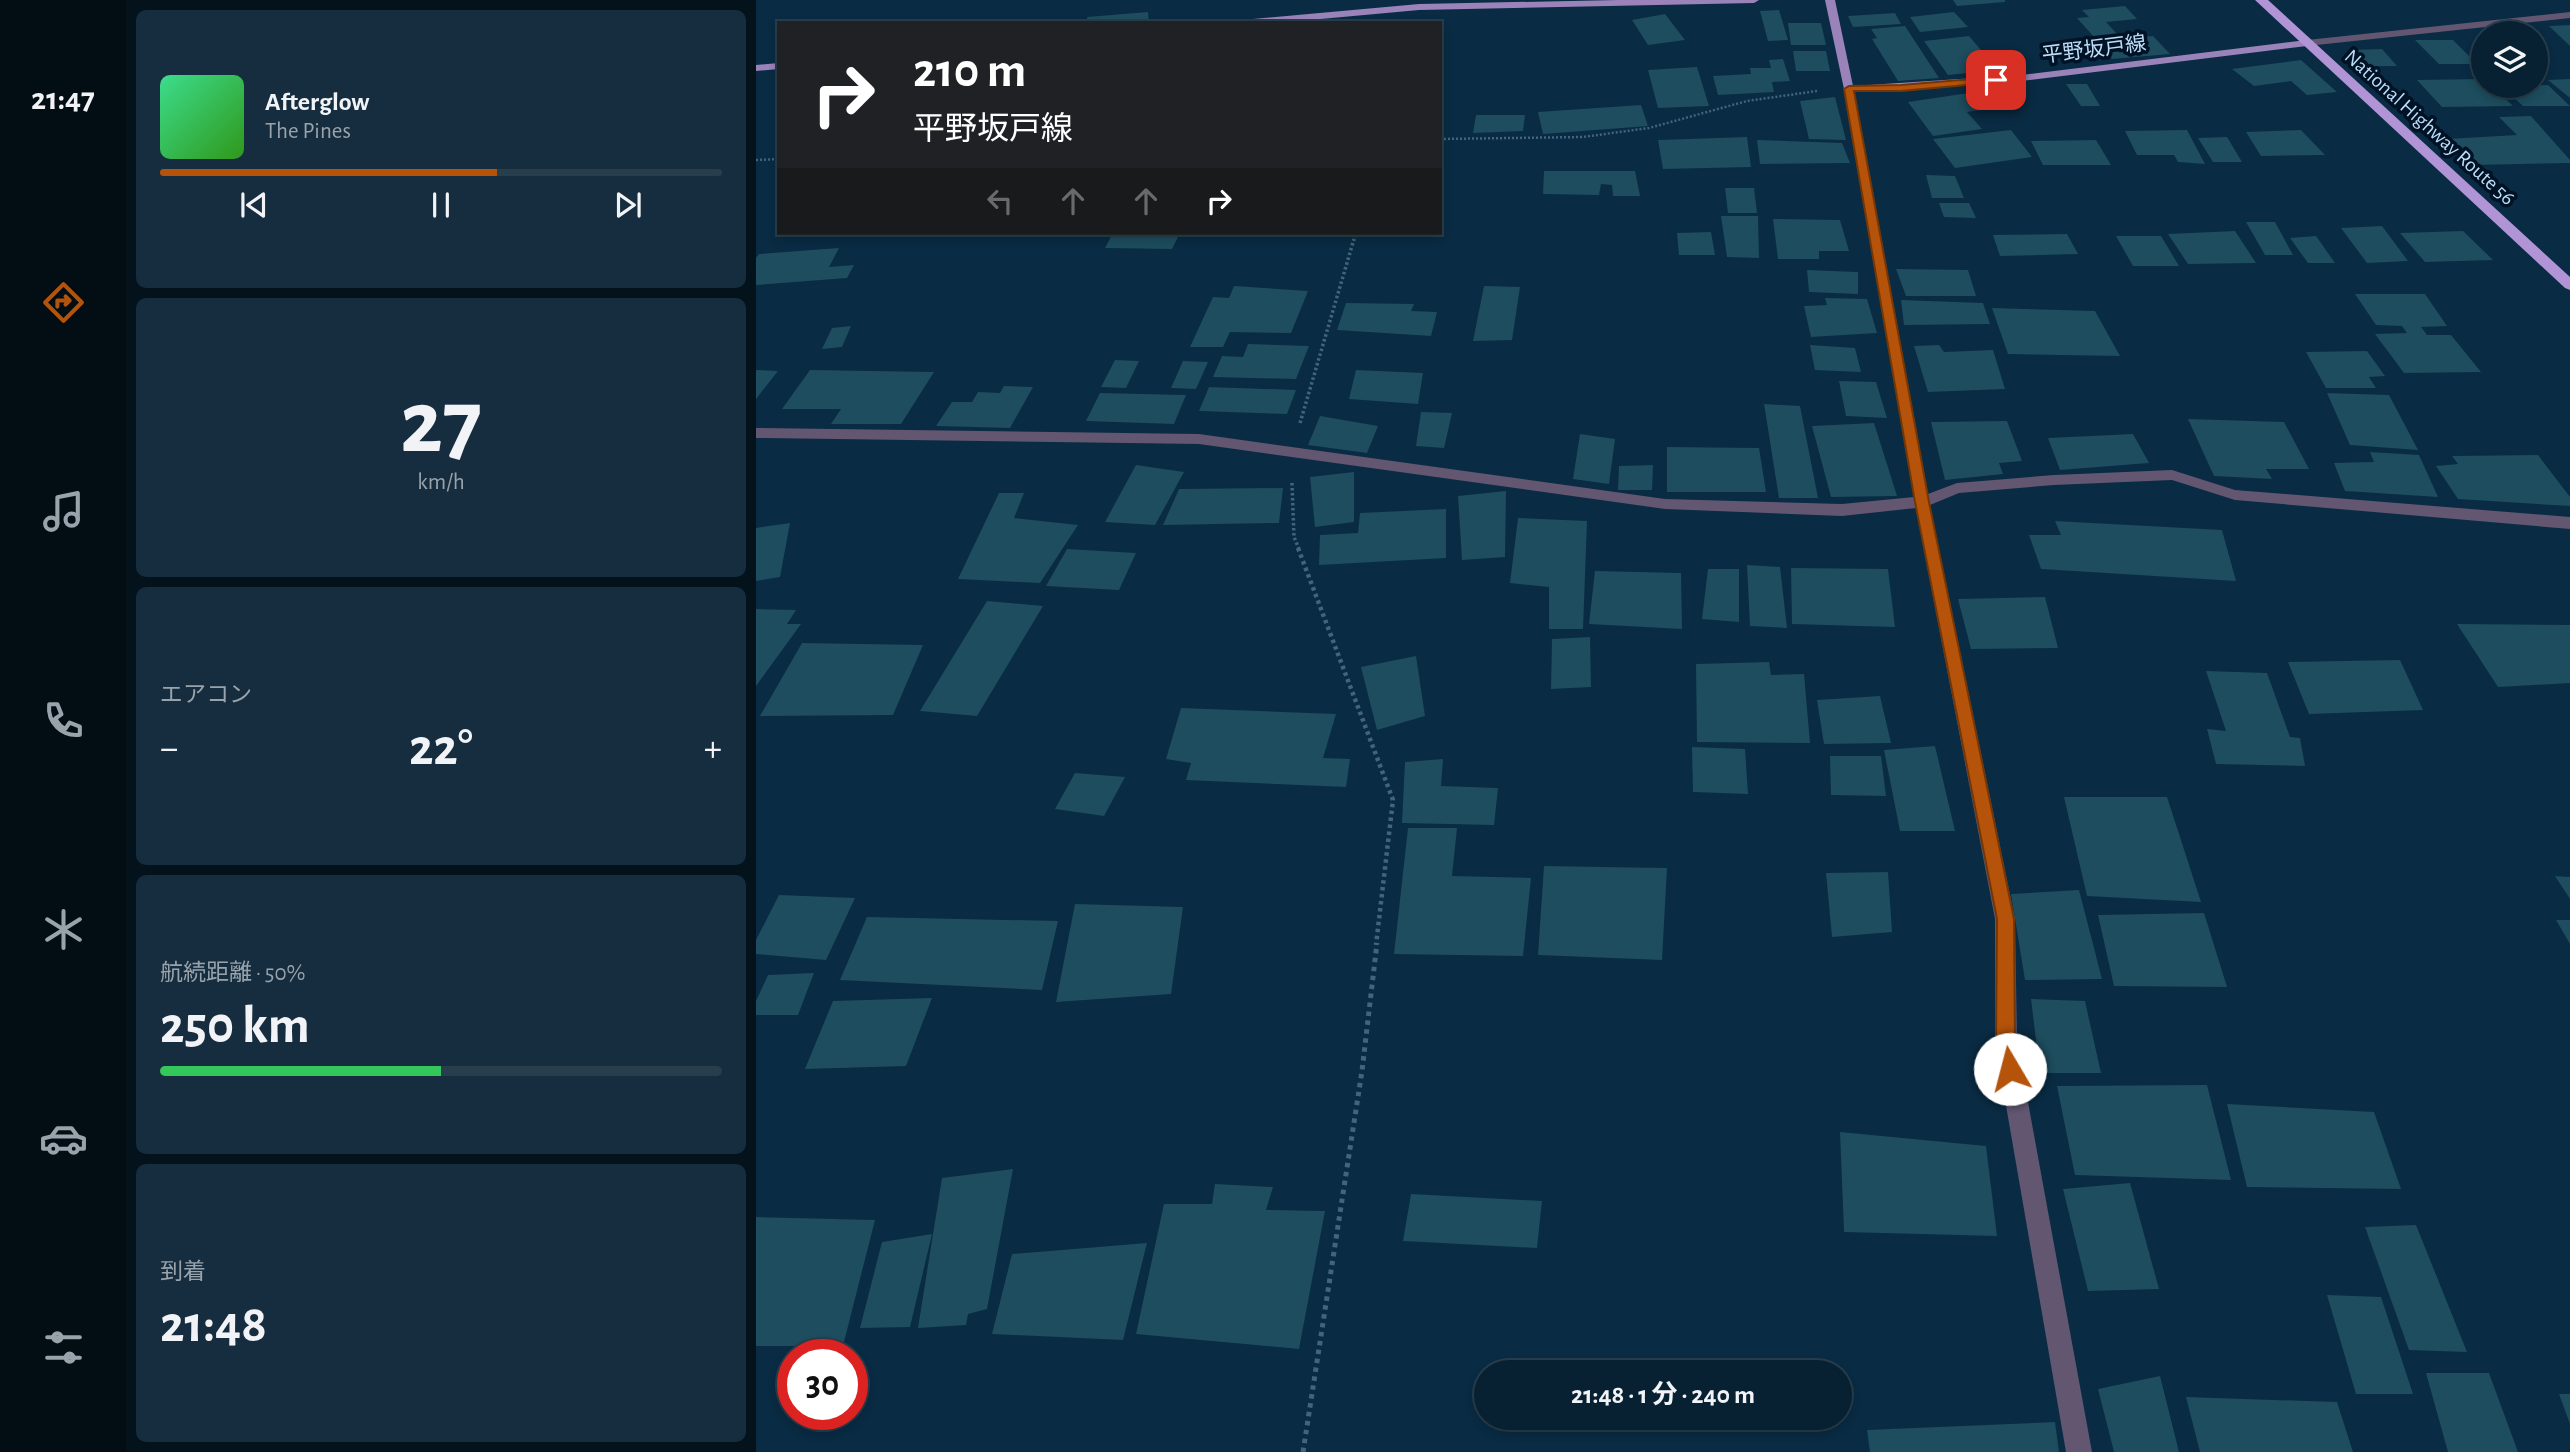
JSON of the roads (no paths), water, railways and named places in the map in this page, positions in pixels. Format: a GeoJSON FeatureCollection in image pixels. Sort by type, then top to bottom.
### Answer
{"type":"FeatureCollection","features":[{"type":"Feature","properties":{"kind":"highway","name":"National Highway Route 56"},"geometry":{"type":"LineString","coordinates":[[2261,0],[2570,285]]}},
{"type":"Feature","properties":{"kind":"main road"},"geometry":{"type":"LineString","coordinates":[[1264,21],[1419,7],[1754,0]]}},
{"type":"Feature","properties":{"kind":"main road"},"geometry":{"type":"LineString","coordinates":[[1830,0],[1849,89]]}},
{"type":"Feature","properties":{"kind":"main road","name":"平野坂戸線"},"geometry":{"type":"LineString","coordinates":[[1849,89],[1901,88],[1996,80],[2307,43]]}},
{"type":"Feature","properties":{"kind":"main road"},"geometry":{"type":"LineString","coordinates":[[756,68],[777,66]]}},
{"type":"Feature","properties":{"kind":"street"},"geometry":{"type":"LineString","coordinates":[[2307,43],[2570,15]]}},
{"type":"Feature","properties":{"kind":"street"},"geometry":{"type":"LineString","coordinates":[[1849,89],[1922,502],[2006,919],[2006,1042],[2079,1452]]}},
{"type":"Feature","properties":{"kind":"street"},"geometry":{"type":"LineString","coordinates":[[756,433],[1199,439],[1665,504],[1842,510],[1922,502],[1957,488],[2054,480],[2172,475],[2235,495],[2570,523]]}}]}
